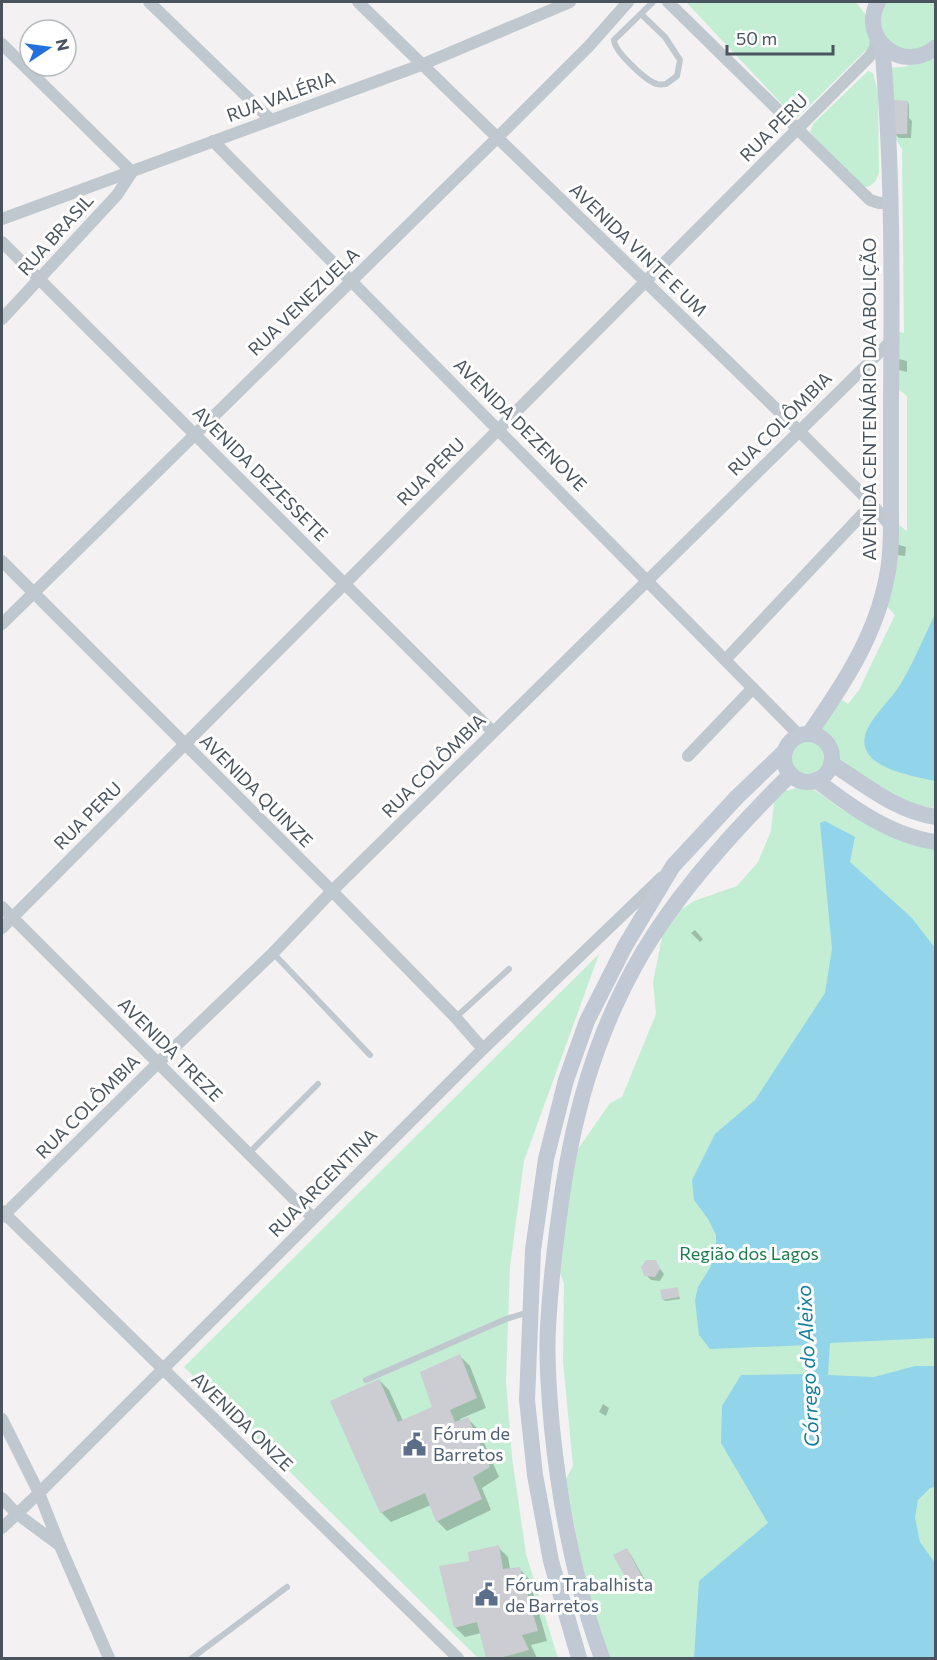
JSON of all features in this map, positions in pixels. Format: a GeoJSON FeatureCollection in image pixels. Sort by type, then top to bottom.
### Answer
{"type":"FeatureCollection","features":[{"type":"Feature","properties":{"kind":"street"},"geometry":{"type":"LineString","coordinates":[[149,2],[271,120]]}},
{"type":"Feature","properties":{"kind":"street","name":"AVENIDA VINTE E UM"},"geometry":{"type":"LineString","coordinates":[[358,2],[799,431],[872,504],[891,527]]}},
{"type":"Feature","properties":{"kind":"street","name":"RUA VALÉRIA"},"geometry":{"type":"LineString","coordinates":[[2,219],[422,64],[570,2]]}},
{"type":"Feature","properties":{"kind":"street","name":"RUA VENEZUELA"},"geometry":{"type":"LineString","coordinates":[[2,624],[497,138],[589,46],[628,2]]}},
{"type":"Feature","properties":{"kind":"street"},"geometry":{"type":"LineString","coordinates":[[668,2],[870,200],[890,203]]}},
{"type":"Feature","properties":{"kind":"street"},"geometry":{"type":"LineString","coordinates":[[863,2],[876,8]]}},
{"type":"Feature","properties":{"kind":"street","name":"AVENIDA CENTENÁRIO DA ABOLIÇÃO"},"geometry":{"type":"LineString","coordinates":[[805,735],[849,676],[873,627],[888,576],[891,527],[890,203],[876,8]]}},
{"type":"Feature","properties":{"kind":"street"},"geometry":{"type":"LineString","coordinates":[[879,40],[894,53],[910,57],[927,53],[936,46]]}},
{"type":"Feature","properties":{"kind":"street","name":"RUA PERU"},"geometry":{"type":"LineString","coordinates":[[2,928],[797,130],[869,57],[879,40]]}},
{"type":"Feature","properties":{"kind":"street"},"geometry":{"type":"LineString","coordinates":[[2,44],[132,172]]}},
{"type":"Feature","properties":{"kind":"street","name":"AVENIDA DEZENOVE"},"geometry":{"type":"LineString","coordinates":[[213,141],[753,688],[805,735]]}},
{"type":"Feature","properties":{"kind":"street","name":"RUA BRASIL"},"geometry":{"type":"LineString","coordinates":[[2,319],[117,195],[132,172]]}},
{"type":"Feature","properties":{"kind":"street","name":"AVENIDA DEZESSETE"},"geometry":{"type":"LineString","coordinates":[[2,242],[493,732]]}},
{"type":"Feature","properties":{"kind":"street","name":"RUA COLÔMBIA"},"geometry":{"type":"LineString","coordinates":[[2,1214],[273,953],[332,891],[891,340]]}},
{"type":"Feature","properties":{"kind":"street"},"geometry":{"type":"LineString","coordinates":[[726,659],[872,504]]}},
{"type":"Feature","properties":{"kind":"street","name":"AVENIDA QUINZE"},"geometry":{"type":"LineString","coordinates":[[2,561],[332,891],[456,1018],[483,1049]]}},
{"type":"Feature","properties":{"kind":"street"},"geometry":{"type":"LineString","coordinates":[[688,756],[753,688]]}},
{"type":"Feature","properties":{"kind":"street"},"geometry":{"type":"LineString","coordinates":[[579,1659],[551,1561],[535,1475],[527,1401],[533,1250],[546,1159],[566,1080],[587,1021],[625,946],[673,866],[737,797],[785,751],[791,741],[805,735],[824,740],[829,747],[831,763],[826,773],[816,780],[803,781],[791,774],[785,764],[785,751]]}},
{"type":"Feature","properties":{"kind":"street"},"geometry":{"type":"LineString","coordinates":[[831,763],[880,797],[925,816],[936,817]]}},
{"type":"Feature","properties":{"kind":"street"},"geometry":{"type":"LineString","coordinates":[[602,1659],[591,1628],[572,1554],[557,1478],[549,1398],[548,1329],[566,1163],[583,1089],[592,1062],[607,1025],[643,952],[680,896],[756,808],[791,774]]}},
{"type":"Feature","properties":{"kind":"street"},"geometry":{"type":"LineString","coordinates":[[816,780],[849,804],[887,826],[936,842]]}},
{"type":"Feature","properties":{"kind":"street","name":"RUA ARGENTINA"},"geometry":{"type":"LineString","coordinates":[[2,1528],[483,1049],[673,866]]}},
{"type":"Feature","properties":{"kind":"street","name":"AVENIDA TREZE"},"geometry":{"type":"LineString","coordinates":[[2,907],[313,1218]]}},
{"type":"Feature","properties":{"kind":"street","name":"AVENIDA ONZE"},"geometry":{"type":"LineString","coordinates":[[2,1214],[458,1659]]}},
{"type":"Feature","properties":{"kind":"street"},"geometry":{"type":"LineString","coordinates":[[2,1419],[39,1493],[110,1659]]}},
{"type":"Feature","properties":{"kind":"street"},"geometry":{"type":"LineString","coordinates":[[2,1498],[16,1513],[60,1546]]}},
{"type":"Feature","properties":{"kind":"lane"},"geometry":{"type":"LineString","coordinates":[[641,14],[665,37],[680,60],[677,76],[666,84],[656,84],[646,77],[618,52],[614,45],[614,40],[653,2]]}},
{"type":"Feature","properties":{"kind":"lane"},"geometry":{"type":"LineString","coordinates":[[273,953],[370,1055]]}},
{"type":"Feature","properties":{"kind":"lane"},"geometry":{"type":"LineString","coordinates":[[456,1018],[509,969]]}},
{"type":"Feature","properties":{"kind":"lane"},"geometry":{"type":"LineString","coordinates":[[249,1153],[318,1084]]}},
{"type":"Feature","properties":{"kind":"lane"},"geometry":{"type":"LineString","coordinates":[[366,1380],[506,1319],[530,1312]]}},
{"type":"Feature","properties":{"kind":"lane"},"geometry":{"type":"LineString","coordinates":[[192,1659],[287,1587]]}},
{"type":"Feature","properties":{"kind":"green space"},"geometry":{"type":"Polygon","coordinates":[[[686,2],[856,2],[866,15],[870,46],[796,119],[686,2]]]}},
{"type":"Feature","properties":{"kind":"green space"},"geometry":{"type":"Polygon","coordinates":[[[884,2],[935,2],[935,38],[920,49],[891,45],[879,24],[884,2]]]}},
{"type":"Feature","properties":{"kind":"green space"},"geometry":{"type":"Polygon","coordinates":[[[935,51],[935,808],[917,805],[877,786],[835,755],[825,733],[818,727],[839,698],[848,704],[859,690],[895,615],[885,604],[895,522],[907,531],[907,396],[897,388],[896,331],[904,333],[902,149],[892,133],[890,67],[908,66],[935,51]]]}},
{"type":"Feature","properties":{"kind":"green space"},"geometry":{"type":"Polygon","coordinates":[[[868,71],[873,73],[878,92],[879,173],[872,184],[860,187],[810,132],[813,124],[868,71]]]}},
{"type":"Feature","properties":{"kind":"green space"},"geometry":{"type":"Polygon","coordinates":[[[807,741],[819,746],[824,758],[819,770],[807,775],[795,770],[790,758],[795,746],[807,741]]]}},
{"type":"Feature","properties":{"kind":"green space","name":"Região dos Lagos"},"geometry":{"type":"Polygon","coordinates":[[[801,787],[816,791],[843,810],[935,847],[935,1658],[609,1658],[585,1584],[566,1479],[573,1466],[563,1362],[564,1284],[558,1268],[576,1152],[610,1103],[622,1097],[656,1014],[653,982],[663,932],[679,911],[694,901],[737,886],[758,862],[771,831],[774,802],[785,791],[801,787]]]}},
{"type":"Feature","properties":{"kind":"green space"},"geometry":{"type":"Polygon","coordinates":[[[599,954],[524,1161],[510,1267],[506,1381],[512,1457],[526,1554],[558,1658],[478,1658],[184,1367],[599,954]]]}},
{"type":"Feature","properties":{"kind":"water"},"geometry":{"type":"Polygon","coordinates":[[[935,614],[935,781],[883,766],[866,750],[865,738],[870,724],[903,680],[935,614]]]}},
{"type":"Feature","properties":{"kind":"water"},"geometry":{"type":"Polygon","coordinates":[[[825,821],[855,837],[850,862],[912,918],[935,948],[935,1338],[830,1343],[828,1375],[874,1377],[915,1366],[935,1366],[935,1487],[930,1488],[918,1500],[915,1518],[920,1542],[935,1563],[935,1658],[694,1658],[699,1581],[768,1523],[721,1443],[722,1406],[741,1375],[809,1374],[810,1345],[710,1349],[699,1335],[695,1300],[698,1287],[711,1266],[716,1249],[716,1235],[694,1200],[692,1180],[715,1134],[755,1100],[825,993],[832,949],[820,823],[825,821]]]}},
{"type":"Feature","properties":{"kind":"building"},"geometry":{"type":"Polygon","coordinates":[[[894,100],[908,101],[907,134],[893,134],[894,100]]]}},
{"type":"Feature","properties":{"kind":"building"},"geometry":{"type":"Polygon","coordinates":[[[646,1260],[656,1260],[660,1269],[655,1277],[644,1276],[641,1267],[646,1260]]]}},
{"type":"Feature","properties":{"kind":"building"},"geometry":{"type":"Polygon","coordinates":[[[678,1287],[679,1297],[662,1300],[660,1290],[678,1287]]]}},
{"type":"Feature","properties":{"kind":"building","name":"Fórum de Barretos"},"geometry":{"type":"Polygon","coordinates":[[[460,1354],[477,1398],[450,1410],[455,1422],[468,1417],[490,1467],[473,1477],[482,1499],[436,1522],[425,1493],[380,1513],[330,1401],[379,1379],[398,1422],[432,1407],[420,1372],[460,1354]]]}},
{"type":"Feature","properties":{"kind":"building","name":"Fórum Trabalhista de Barretos"},"geometry":{"type":"Polygon","coordinates":[[[499,1545],[503,1569],[520,1567],[538,1631],[522,1635],[529,1650],[500,1658],[486,1658],[477,1622],[454,1628],[439,1566],[469,1561],[468,1552],[499,1545]]]}},
{"type":"Feature","properties":{"kind":"building"},"geometry":{"type":"Polygon","coordinates":[[[627,1548],[641,1575],[628,1582],[613,1555],[627,1548]]]}},
{"type":"Feature","properties":{"kind":"place","name":"Fórum de Barretos"},"geometry":{"type":"Point","coordinates":[415,1444]}},
{"type":"Feature","properties":{"kind":"place","name":"Fórum Trabalhista de Barretos"},"geometry":{"type":"Point","coordinates":[487,1595]}},
{"type":"Feature","properties":{"kind":"water label","name":"Córrego do Aleixo"},"geometry":{"type":"Point","coordinates":[808,1366]}}]}
